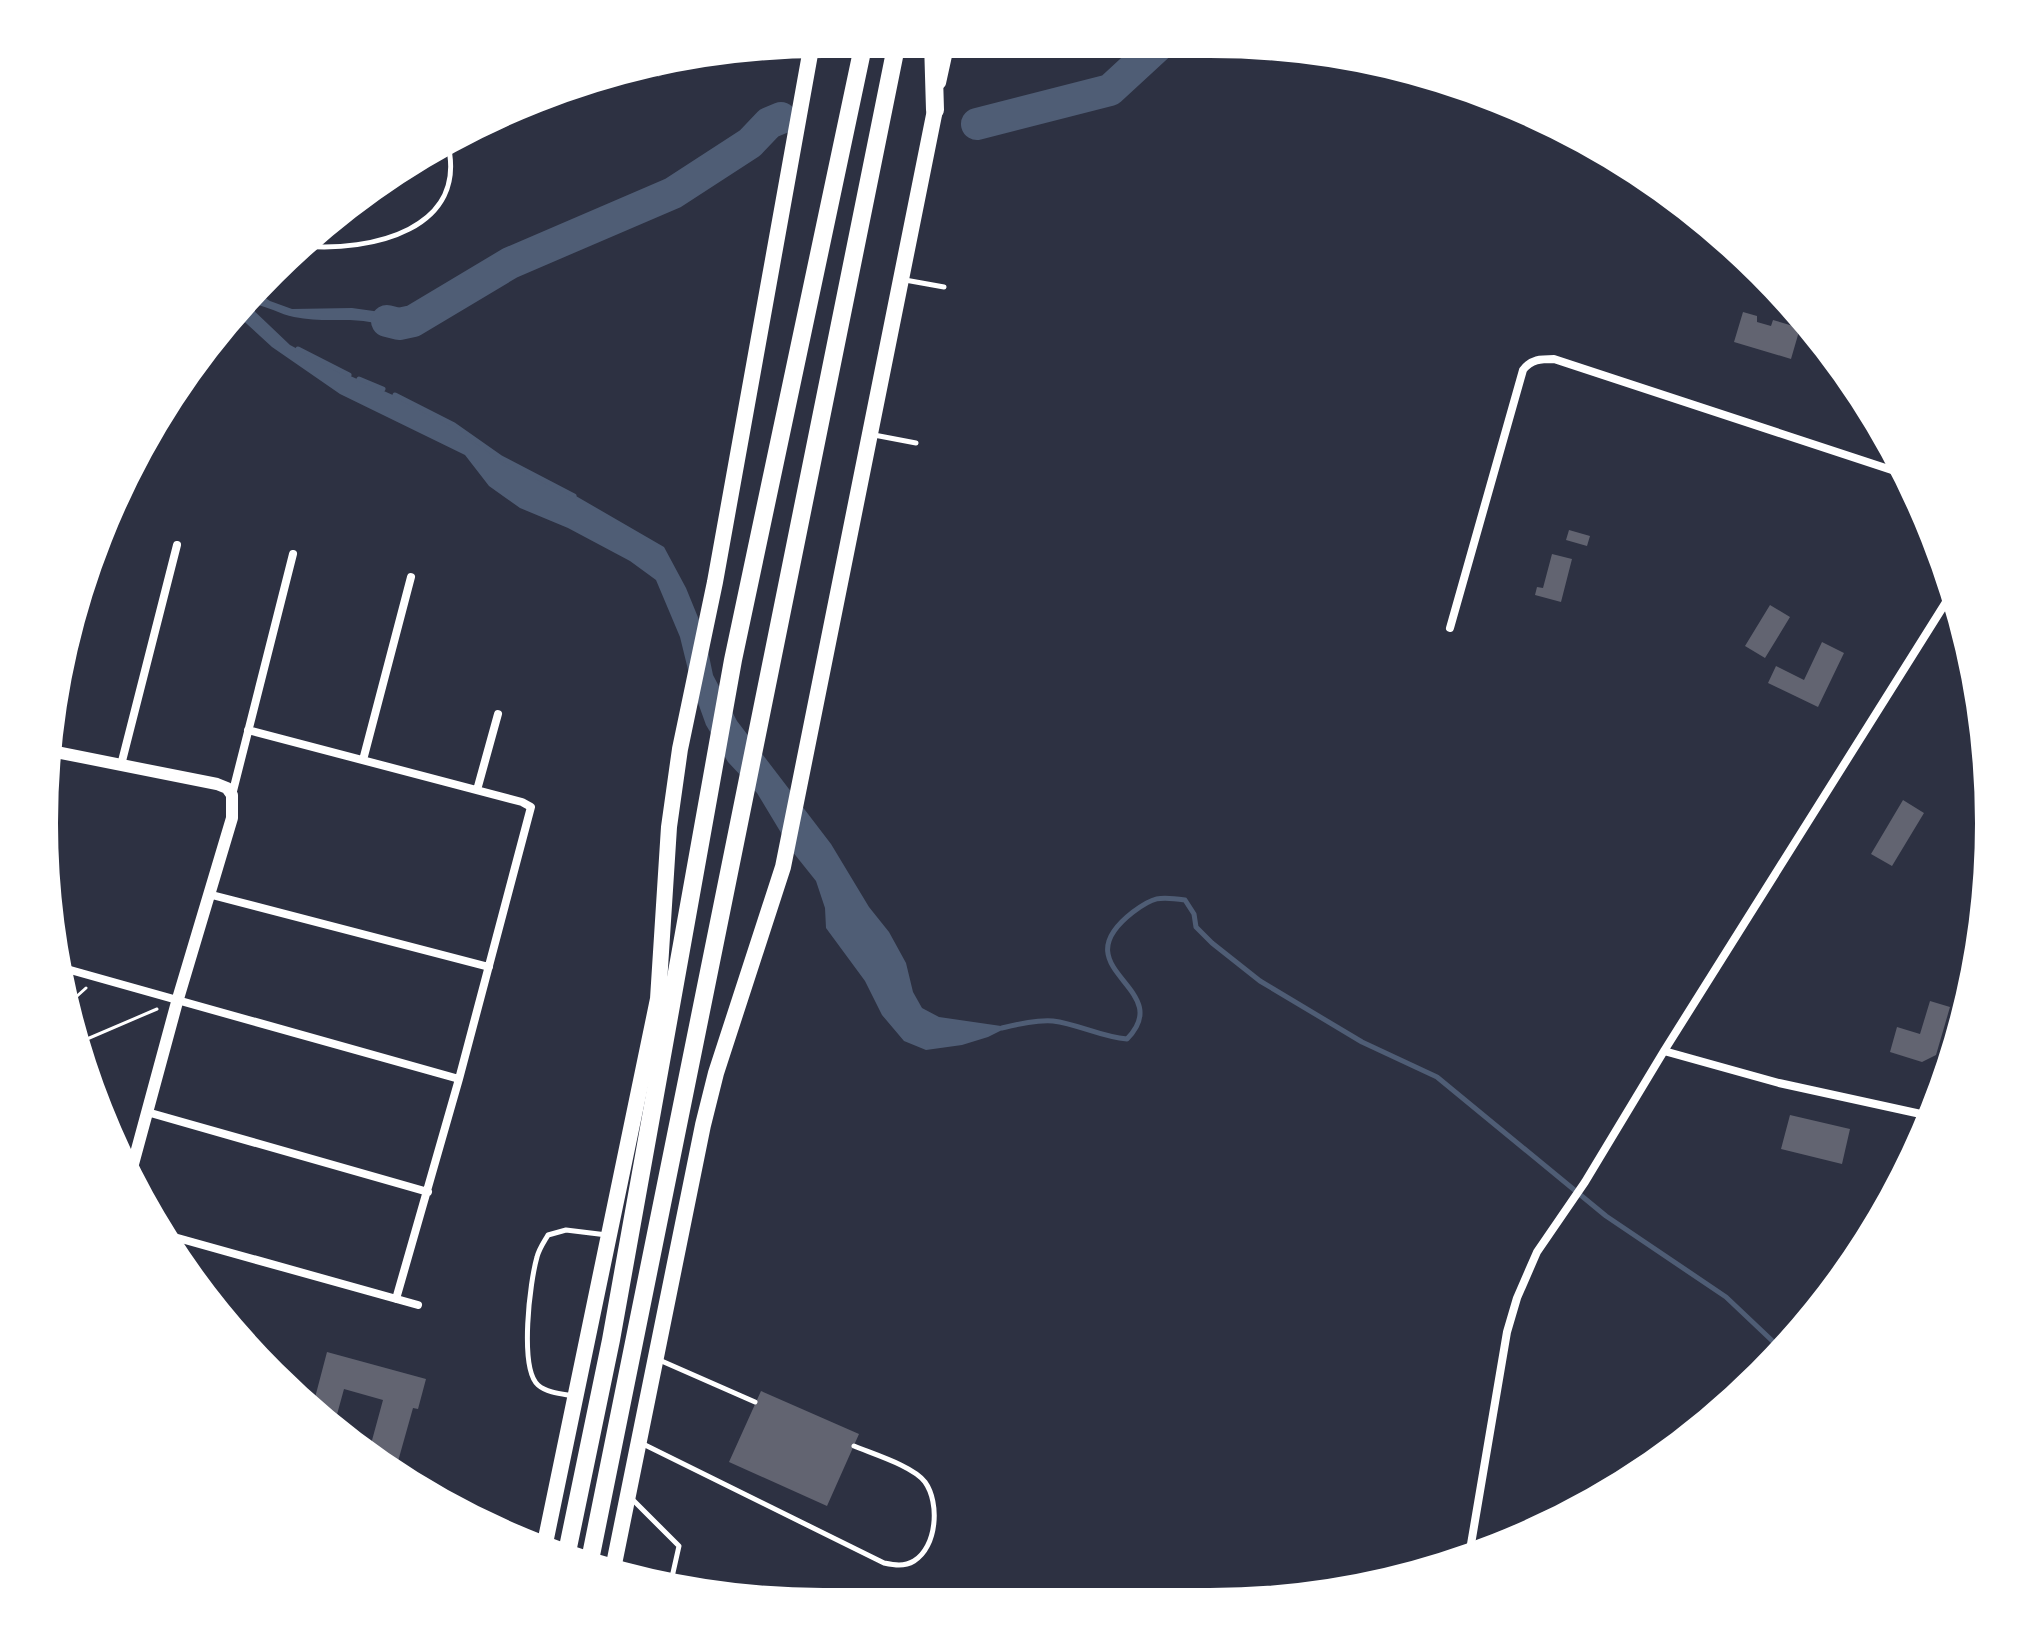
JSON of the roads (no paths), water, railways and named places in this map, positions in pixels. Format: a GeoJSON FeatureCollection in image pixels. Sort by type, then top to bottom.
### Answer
{"type":"FeatureCollection","features":[{"type":"Feature","properties":{"kind":"highway"},"geometry":{"type":"LineString","coordinates":[[568,1546],[611,1340],[733,660],[861,56]]}},
{"type":"Feature","properties":{"kind":"highway"},"geometry":{"type":"LineString","coordinates":[[591,1554],[894,56]]}},
{"type":"Feature","properties":{"kind":"highway"},"geometry":{"type":"LineString","coordinates":[[933,56],[935,110]]}},
{"type":"Feature","properties":{"kind":"main road"},"geometry":{"type":"LineString","coordinates":[[546,1538],[658,999],[669,827],[680,749],[715,582],[810,57]]}},
{"type":"Feature","properties":{"kind":"main road"},"geometry":{"type":"LineString","coordinates":[[614,1561],[706,1112],[783,867],[935,110]]}},
{"type":"Feature","properties":{"kind":"street"},"geometry":{"type":"LineString","coordinates":[[935,110],[946,56]]}},
{"type":"Feature","properties":{"kind":"street"},"geometry":{"type":"LineString","coordinates":[[1450,628],[1523,370],[1528,363],[1554,359],[1890,469]]}},
{"type":"Feature","properties":{"kind":"street"},"geometry":{"type":"LineString","coordinates":[[121,765],[177,545]]}},
{"type":"Feature","properties":{"kind":"street"},"geometry":{"type":"LineString","coordinates":[[134,1160],[232,818],[232,795],[293,554]]}},
{"type":"Feature","properties":{"kind":"street"},"geometry":{"type":"LineString","coordinates":[[363,760],[411,577]]}},
{"type":"Feature","properties":{"kind":"street"},"geometry":{"type":"LineString","coordinates":[[1471,1544],[1507,1332],[1517,1298],[1537,1252],[1585,1182],[1945,604]]}},
{"type":"Feature","properties":{"kind":"street"},"geometry":{"type":"LineString","coordinates":[[477,790],[498,714]]}},
{"type":"Feature","properties":{"kind":"street"},"geometry":{"type":"LineString","coordinates":[[248,730],[522,802],[531,807],[428,1192],[396,1299]]}},
{"type":"Feature","properties":{"kind":"street"},"geometry":{"type":"LineString","coordinates":[[60,753],[217,784],[227,788],[232,795]]}},
{"type":"Feature","properties":{"kind":"street"},"geometry":{"type":"LineString","coordinates":[[208,894],[489,967]]}},
{"type":"Feature","properties":{"kind":"street"},"geometry":{"type":"LineString","coordinates":[[71,970],[459,1079]]}},
{"type":"Feature","properties":{"kind":"street"},"geometry":{"type":"LineString","coordinates":[[1664,1051],[1779,1083],[1920,1114]]}},
{"type":"Feature","properties":{"kind":"street"},"geometry":{"type":"LineString","coordinates":[[147,1112],[428,1192]]}},
{"type":"Feature","properties":{"kind":"street"},"geometry":{"type":"LineString","coordinates":[[178,1238],[418,1305]]}},
{"type":"Feature","properties":{"kind":"lane"},"geometry":{"type":"LineString","coordinates":[[319,245],[371,240],[403,233],[425,221],[440,204],[449,184],[449,153]]}},
{"type":"Feature","properties":{"kind":"lane"},"geometry":{"type":"LineString","coordinates":[[900,279],[944,287]]}},
{"type":"Feature","properties":{"kind":"lane"},"geometry":{"type":"LineString","coordinates":[[869,434],[916,443]]}},
{"type":"Feature","properties":{"kind":"lane"},"geometry":{"type":"LineString","coordinates":[[574,1396],[539,1386],[531,1375],[528,1346],[530,1300],[537,1255],[548,1235],[557,1232],[566,1230],[608,1235]]}},
{"type":"Feature","properties":{"kind":"lane"},"geometry":{"type":"LineString","coordinates":[[655,1358],[755,1402]]}},
{"type":"Feature","properties":{"kind":"lane"},"geometry":{"type":"LineString","coordinates":[[639,1442],[884,1563],[898,1566],[914,1561],[927,1547],[934,1520],[929,1489],[908,1469],[854,1446]]}},
{"type":"Feature","properties":{"kind":"lane"},"geometry":{"type":"LineString","coordinates":[[627,1494],[679,1546],[673,1575]]}},
{"type":"Feature","properties":{"kind":"water"},"geometry":{"type":"Polygon","coordinates":[[[265,298],[292,309],[352,308],[395,314],[422,305],[427,313],[419,323],[400,325],[301,318],[259,305],[265,298]]]}},
{"type":"Feature","properties":{"kind":"water"},"geometry":{"type":"Polygon","coordinates":[[[253,310],[290,345],[454,425],[501,458],[569,492],[664,547],[686,588],[704,632],[713,675],[737,721],[831,844],[869,907],[889,932],[906,963],[913,992],[922,1008],[939,1017],[1008,1027],[962,1045],[926,1050],[904,1041],[882,1015],[865,981],[826,928],[825,908],[816,881],[792,851],[757,793],[728,762],[706,725],[680,637],[656,580],[630,561],[568,528],[520,508],[489,486],[465,455],[340,394],[272,347],[243,321],[253,310]]]}},
{"type":"Feature","properties":{"kind":"waterway"},"geometry":{"type":"LineString","coordinates":[[977,124],[1110,90],[1147,56]]}},
{"type":"Feature","properties":{"kind":"waterway"},"geometry":{"type":"LineString","coordinates":[[387,321],[399,324],[413,321],[510,263],[673,193],[750,143],[769,123],[781,118]]}},
{"type":"Feature","properties":{"kind":"waterway"},"geometry":{"type":"LineString","coordinates":[[298,349],[349,375]]}},
{"type":"Feature","properties":{"kind":"waterway"},"geometry":{"type":"LineString","coordinates":[[359,379],[383,389]]}},
{"type":"Feature","properties":{"kind":"waterway"},"geometry":{"type":"LineString","coordinates":[[395,395],[454,425],[501,458],[574,496]]}},
{"type":"Feature","properties":{"kind":"waterway"},"geometry":{"type":"LineString","coordinates":[[1002,1028],[1053,1021],[1127,1039],[1139,1021],[1139,1005],[1112,964],[1108,949],[1113,932],[1146,903],[1162,898],[1185,900],[1194,914],[1196,927],[1260,981],[1362,1042],[1437,1077],[1606,1216],[1726,1297],[1774,1342]]}}]}
